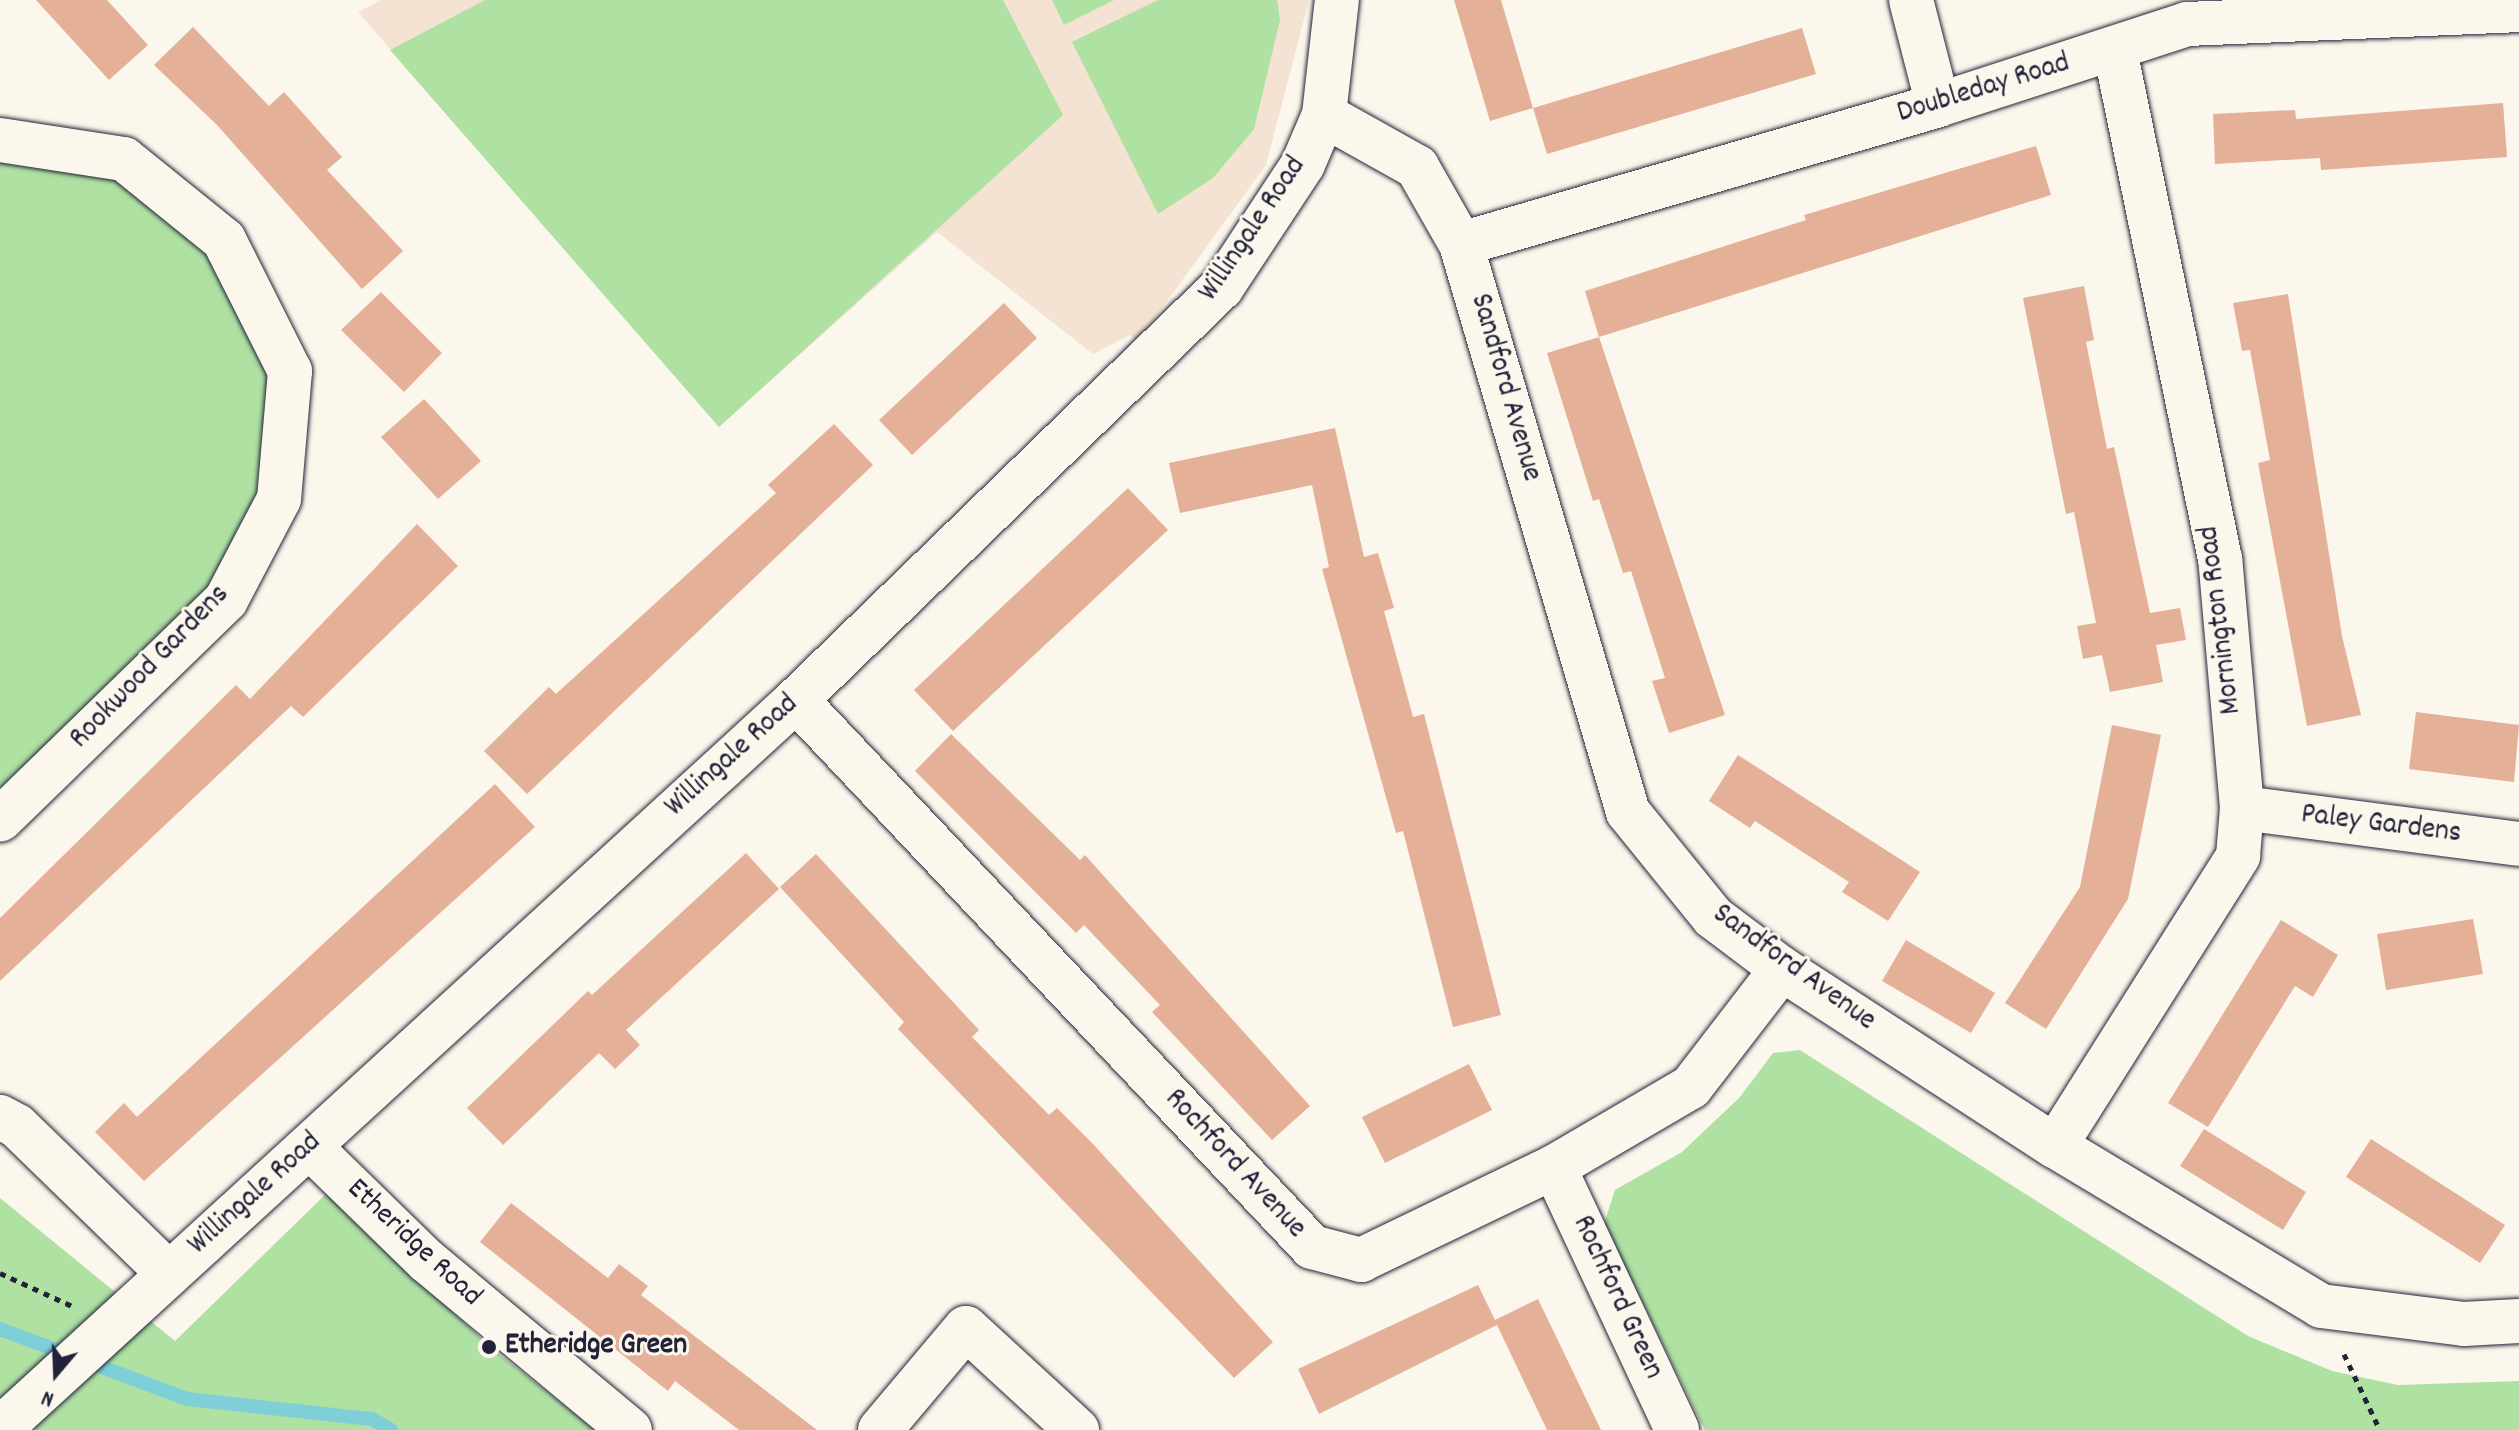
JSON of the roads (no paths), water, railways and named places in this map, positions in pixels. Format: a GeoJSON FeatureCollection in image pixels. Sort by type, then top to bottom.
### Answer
{"type":"FeatureCollection","features":[{"type":"Feature","properties":{"kind":"street","name":"Willingale Road"},"geometry":{"type":"LineString","coordinates":[[6,1428],[45,1387],[168,1273],[310,1147],[796,700],[1222,287],[1303,164],[1324,115],[1337,0]]}},
{"type":"Feature","properties":{"kind":"street"},"geometry":{"type":"LineString","coordinates":[[1911,0],[1938,105]]}},
{"type":"Feature","properties":{"kind":"street","name":"Doubleday Road"},"geometry":{"type":"LineString","coordinates":[[1461,244],[1938,105],[2115,50],[2187,24],[2519,10]]}},
{"type":"Feature","properties":{"kind":"street","name":"Mornington Road"},"geometry":{"type":"LineString","coordinates":[[2055,1146],[2238,856],[2242,808],[2220,559],[2115,50]]}},
{"type":"Feature","properties":{"kind":"street","name":"Sandford Avenue"},"geometry":{"type":"LineString","coordinates":[[1324,115],[1417,167],[1461,244],[1628,812],[1713,917],[1782,969],[2055,1146],[2321,1306],[2464,1324],[2519,1321]]}},
{"type":"Feature","properties":{"kind":"street","name":"Rookwood Gardens"},"geometry":{"type":"LineString","coordinates":[[0,140],[124,159],[224,240],[290,371],[279,499],[226,600],[0,820]]}},
{"type":"Feature","properties":{"kind":"street","name":"Rochford Avenue"},"geometry":{"type":"LineString","coordinates":[[796,700],[1312,1247],[1361,1260],[1554,1167],[1691,1087],[1782,969]]}},
{"type":"Feature","properties":{"kind":"street","name":"Paley Gardens"},"geometry":{"type":"LineString","coordinates":[[2242,808],[2519,844]]}},
{"type":"Feature","properties":{"kind":"street"},"geometry":{"type":"LineString","coordinates":[[0,1117],[17,1126],[168,1273]]}},
{"type":"Feature","properties":{"kind":"street","name":"Etheridge Road"},"geometry":{"type":"LineString","coordinates":[[310,1147],[427,1261],[630,1430]]}},
{"type":"Feature","properties":{"kind":"street","name":"Rochford Green"},"geometry":{"type":"LineString","coordinates":[[1554,1167],[1677,1430]]}},
{"type":"Feature","properties":{"kind":"street"},"geometry":{"type":"LineString","coordinates":[[880,1430],[966,1328],[1077,1430]]}},
{"type":"Feature","properties":{"kind":"waterway"},"geometry":{"type":"LineString","coordinates":[[0,1329],[187,1399],[372,1419],[391,1430]]}},
{"type":"Feature","properties":{"kind":"place","name":"Etheridge Green"},"geometry":{"type":"Point","coordinates":[489,1347]}}]}
